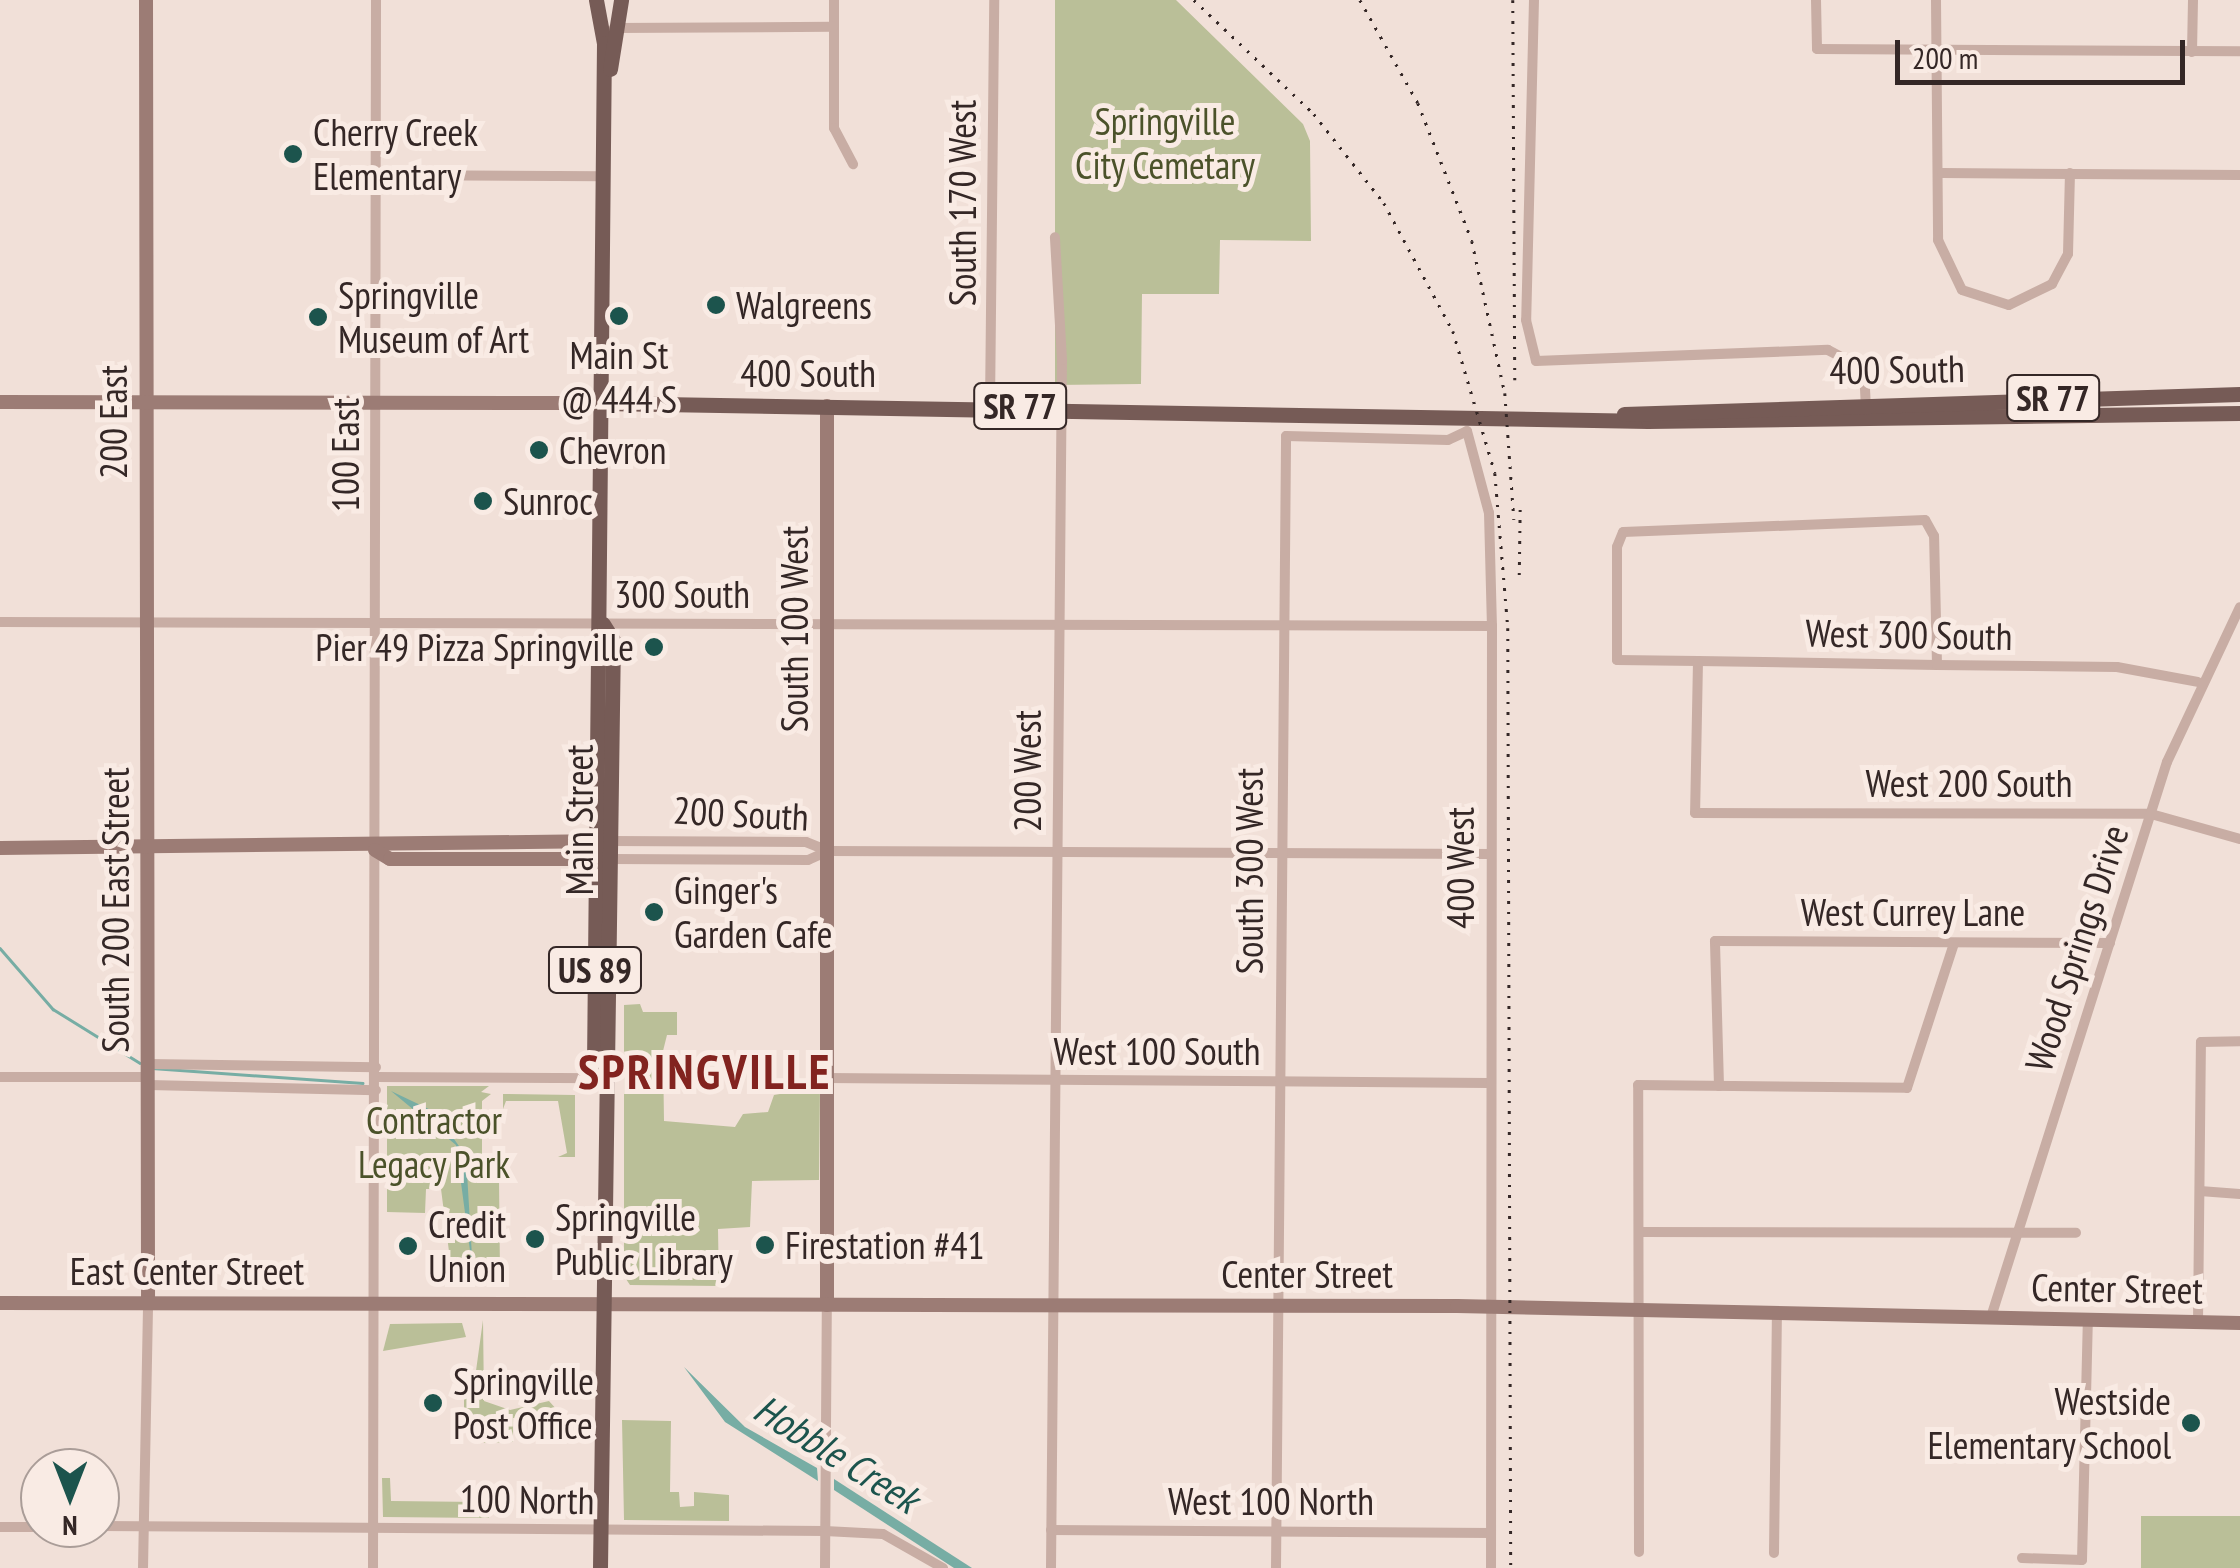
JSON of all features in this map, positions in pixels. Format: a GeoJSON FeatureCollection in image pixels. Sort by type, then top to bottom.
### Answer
{"type":"FeatureCollection","features":[{"type":"Feature","properties":{"kind":"main road","name":"US 89"},"geometry":{"type":"LineString","coordinates":[[596,0],[609,33]]}},
{"type":"Feature","properties":{"kind":"main road","name":"US 89"},"geometry":{"type":"LineString","coordinates":[[603,176],[603,92],[609,33],[621,0]]}},
{"type":"Feature","properties":{"kind":"main road","name":"Main Street"},"geometry":{"type":"LineString","coordinates":[[600,1568],[604,1078],[612,1061],[603,841],[613,640],[602,624],[603,176]]}},
{"type":"Feature","properties":{"kind":"main road","name":"400 South"},"geometry":{"type":"LineString","coordinates":[[600,403],[1059,405],[1615,416],[2240,394]]}},
{"type":"Feature","properties":{"kind":"main road","name":"400 South"},"geometry":{"type":"LineString","coordinates":[[1866,410],[2240,413]]}},
{"type":"Feature","properties":{"kind":"street","name":"200 East"},"geometry":{"type":"LineString","coordinates":[[145,516],[146,0]]}},
{"type":"Feature","properties":{"kind":"street","name":"100 East"},"geometry":{"type":"LineString","coordinates":[[372,1568],[376,0]]}},
{"type":"Feature","properties":{"kind":"street"},"geometry":{"type":"LineString","coordinates":[[605,0],[609,33],[833,28]]}},
{"type":"Feature","properties":{"kind":"street"},"geometry":{"type":"LineString","coordinates":[[834,0],[834,128],[853,164]]}},
{"type":"Feature","properties":{"kind":"street","name":"South 170 West"},"geometry":{"type":"LineString","coordinates":[[990,406],[994,0]]}},
{"type":"Feature","properties":{"kind":"street"},"geometry":{"type":"LineString","coordinates":[[1534,0],[1526,320],[1536,362],[1828,350],[1853,358],[1864,369],[1866,410]]}},
{"type":"Feature","properties":{"kind":"street"},"geometry":{"type":"LineString","coordinates":[[1816,0],[1816,48],[2240,51]]}},
{"type":"Feature","properties":{"kind":"street"},"geometry":{"type":"LineString","coordinates":[[1936,0],[1944,267],[1968,294],[2009,306],[2044,291],[2066,263],[2070,174]]}},
{"type":"Feature","properties":{"kind":"street"},"geometry":{"type":"LineString","coordinates":[[2192,52],[2193,0]]}},
{"type":"Feature","properties":{"kind":"street"},"geometry":{"type":"LineString","coordinates":[[1942,173],[2240,175]]}},
{"type":"Feature","properties":{"kind":"street"},"geometry":{"type":"LineString","coordinates":[[374,176],[603,176]]}},
{"type":"Feature","properties":{"kind":"street","name":"200 West"},"geometry":{"type":"LineString","coordinates":[[1051,1568],[1059,405],[1055,237]]}},
{"type":"Feature","properties":{"kind":"street","name":"400 South"},"geometry":{"type":"LineString","coordinates":[[0,402],[600,403]]}},
{"type":"Feature","properties":{"kind":"street","name":"South 100 West"},"geometry":{"type":"LineString","coordinates":[[827,406],[827,1305]]}},
{"type":"Feature","properties":{"kind":"street","name":"South 300 West"},"geometry":{"type":"LineString","coordinates":[[1276,1568],[1278,854],[1286,436],[1448,440],[1466,432]]}},
{"type":"Feature","properties":{"kind":"street","name":"400 West"},"geometry":{"type":"LineString","coordinates":[[1466,432],[1489,513],[1492,626],[1488,1083],[1492,1309],[1490,1568]]}},
{"type":"Feature","properties":{"kind":"street","name":"South 200 East Street"},"geometry":{"type":"LineString","coordinates":[[145,516],[148,1303]]}},
{"type":"Feature","properties":{"kind":"street","name":"West 300 South"},"geometry":{"type":"LineString","coordinates":[[1937,665],[1933,525],[1623,532],[1618,660],[2161,670],[2198,682]]}},
{"type":"Feature","properties":{"kind":"street","name":"Wood Springs Drive"},"geometry":{"type":"LineString","coordinates":[[1991,1317],[2151,814],[2198,682],[2240,607]]}},
{"type":"Feature","properties":{"kind":"street","name":"300 South"},"geometry":{"type":"LineString","coordinates":[[0,622],[1492,626]]}},
{"type":"Feature","properties":{"kind":"street","name":"West 200 South"},"geometry":{"type":"LineString","coordinates":[[1698,661],[1695,813],[2151,814],[2240,840]]}},
{"type":"Feature","properties":{"kind":"street","name":"200 South"},"geometry":{"type":"LineString","coordinates":[[374,850],[391,842],[603,841],[806,842],[828,851]]}},
{"type":"Feature","properties":{"kind":"street"},"geometry":{"type":"LineString","coordinates":[[0,848],[374,850]]}},
{"type":"Feature","properties":{"kind":"street","name":"200 South"},"geometry":{"type":"LineString","coordinates":[[374,850],[390,859],[808,860],[828,851]]}},
{"type":"Feature","properties":{"kind":"street"},"geometry":{"type":"LineString","coordinates":[[828,851],[1490,854]]}},
{"type":"Feature","properties":{"kind":"street","name":"West Currey Lane"},"geometry":{"type":"LineString","coordinates":[[1719,1086],[1715,941],[2110,944]]}},
{"type":"Feature","properties":{"kind":"street"},"geometry":{"type":"LineString","coordinates":[[1639,1552],[1638,1086],[1908,1088],[1954,942]]}},
{"type":"Feature","properties":{"kind":"street"},"geometry":{"type":"LineString","coordinates":[[2198,1323],[2201,1042],[2240,1042]]}},
{"type":"Feature","properties":{"kind":"street"},"geometry":{"type":"LineString","coordinates":[[148,1075],[376,1078]]}},
{"type":"Feature","properties":{"kind":"street"},"geometry":{"type":"LineString","coordinates":[[0,1076],[604,1078]]}},
{"type":"Feature","properties":{"kind":"street","name":"West 100 South"},"geometry":{"type":"LineString","coordinates":[[826,1078],[1488,1083]]}},
{"type":"Feature","properties":{"kind":"street"},"geometry":{"type":"LineString","coordinates":[[2200,1191],[2240,1194]]}},
{"type":"Feature","properties":{"kind":"street"},"geometry":{"type":"LineString","coordinates":[[1640,1232],[2076,1233]]}},
{"type":"Feature","properties":{"kind":"street","name":"East Center Street"},"geometry":{"type":"LineString","coordinates":[[0,1303],[374,1304]]}},
{"type":"Feature","properties":{"kind":"street"},"geometry":{"type":"LineString","coordinates":[[143,1568],[148,1303]]}},
{"type":"Feature","properties":{"kind":"street","name":"Center Street"},"geometry":{"type":"LineString","coordinates":[[374,1304],[1277,1306],[1640,1316],[2240,1322]]}},
{"type":"Feature","properties":{"kind":"street"},"geometry":{"type":"LineString","coordinates":[[825,1568],[827,1305]]}},
{"type":"Feature","properties":{"kind":"street"},"geometry":{"type":"LineString","coordinates":[[1774,1553],[1777,1316]]}},
{"type":"Feature","properties":{"kind":"street"},"geometry":{"type":"LineString","coordinates":[[2022,1558],[2082,1560],[2088,1320]]}},
{"type":"Feature","properties":{"kind":"street","name":"100 North"},"geometry":{"type":"LineString","coordinates":[[120,1526],[825,1530],[883,1534],[944,1568]]}},
{"type":"Feature","properties":{"kind":"street","name":"West 100 North"},"geometry":{"type":"LineString","coordinates":[[1051,1530],[1491,1533]]}},
{"type":"Feature","properties":{"kind":"green space","name":"Springville City Cemetary"},"geometry":{"type":"Polygon","coordinates":[[[1055,0],[1176,0],[1303,124],[1310,141],[1311,241],[1220,240],[1219,294],[1142,294],[1141,384],[1055,385],[1055,0]]]}},
{"type":"Feature","properties":{"kind":"green space"},"geometry":{"type":"Polygon","coordinates":[[[640,1004],[643,1012],[677,1012],[677,1035],[667,1035],[663,1051],[664,1121],[735,1127],[743,1114],[768,1112],[774,1095],[820,1087],[819,1180],[752,1181],[750,1227],[718,1229],[719,1286],[630,1285],[624,1276],[624,1005],[640,1004]]]}},
{"type":"Feature","properties":{"kind":"green space","name":"Contractor Legacy Park"},"geometry":{"type":"Polygon","coordinates":[[[387,1086],[489,1086],[481,1092],[491,1094],[482,1101],[482,1157],[499,1178],[500,1275],[452,1275],[441,1189],[426,1189],[425,1213],[387,1212],[387,1086]]]}},
{"type":"Feature","properties":{"kind":"green space"},"geometry":{"type":"Polygon","coordinates":[[[503,1094],[575,1095],[575,1157],[558,1157],[567,1153],[558,1101],[506,1101],[503,1109],[503,1094]]]}},
{"type":"Feature","properties":{"kind":"green space"},"geometry":{"type":"Polygon","coordinates":[[[483,1320],[484,1401],[510,1410],[549,1401],[557,1410],[557,1418],[513,1418],[513,1442],[484,1443],[481,1425],[464,1424],[464,1382],[475,1378],[483,1320]]]}},
{"type":"Feature","properties":{"kind":"green space"},"geometry":{"type":"Polygon","coordinates":[[[462,1323],[466,1337],[383,1351],[390,1324],[462,1323]]]}},
{"type":"Feature","properties":{"kind":"green space"},"geometry":{"type":"Polygon","coordinates":[[[622,1420],[671,1421],[670,1492],[679,1492],[680,1507],[694,1506],[694,1492],[729,1495],[729,1521],[624,1520],[622,1420]]]}},
{"type":"Feature","properties":{"kind":"green space"},"geometry":{"type":"Polygon","coordinates":[[[382,1478],[390,1478],[391,1501],[479,1502],[480,1490],[489,1490],[489,1518],[383,1517],[382,1478]]]}},
{"type":"Feature","properties":{"kind":"green space"},"geometry":{"type":"Polygon","coordinates":[[[2141,1516],[2240,1516],[2240,1568],[2141,1568],[2141,1516]]]}},
{"type":"Feature","properties":{"kind":"water"},"geometry":{"type":"Polygon","coordinates":[[[391,1091],[435,1112],[466,1156],[473,1273],[456,1145],[391,1091]]]}},
{"type":"Feature","properties":{"kind":"water"},"geometry":{"type":"Polygon","coordinates":[[[684,1367],[745,1427],[817,1468],[818,1481],[725,1422],[684,1367]]]}},
{"type":"Feature","properties":{"kind":"water"},"geometry":{"type":"Polygon","coordinates":[[[834,1479],[972,1568],[954,1568],[834,1490],[834,1479]]]}},
{"type":"Feature","properties":{"kind":"waterway","name":"Hobble Creek"},"geometry":{"type":"LineString","coordinates":[[0,948],[53,1009],[140,1063]]}},
{"type":"Feature","properties":{"kind":"waterway","name":"Hobble Creek"},"geometry":{"type":"LineString","coordinates":[[152,1068],[362,1083]]}},
{"type":"Feature","properties":{"kind":"railway"},"geometry":{"type":"LineString","coordinates":[[1194,0],[1314,114],[1384,203],[1453,331],[1495,473],[1508,628],[1511,1568]]}},
{"type":"Feature","properties":{"kind":"railway"},"geometry":{"type":"LineString","coordinates":[[1360,0],[1418,103],[1472,241],[1505,393],[1514,520]]}},
{"type":"Feature","properties":{"kind":"railway"},"geometry":{"type":"LineString","coordinates":[[1513,0],[1515,380]]}},
{"type":"Feature","properties":{"kind":"railway"},"geometry":{"type":"LineString","coordinates":[[1519,575],[1520,505]]}},
{"type":"Feature","properties":{"kind":"place","name":"Cherry Creek Elementary"},"geometry":{"type":"Point","coordinates":[293,154]}},
{"type":"Feature","properties":{"kind":"place","name":"Walgreens"},"geometry":{"type":"Point","coordinates":[716,305]}},
{"type":"Feature","properties":{"kind":"place","name":"Main St @ 444 S"},"geometry":{"type":"Point","coordinates":[619,316]}},
{"type":"Feature","properties":{"kind":"place","name":"Springville Museum of Art"},"geometry":{"type":"Point","coordinates":[318,317]}},
{"type":"Feature","properties":{"kind":"place","name":"Chevron"},"geometry":{"type":"Point","coordinates":[539,450]}},
{"type":"Feature","properties":{"kind":"place","name":"Sunroc"},"geometry":{"type":"Point","coordinates":[483,501]}},
{"type":"Feature","properties":{"kind":"place","name":"Pier 49 Pizza Springville"},"geometry":{"type":"Point","coordinates":[654,647]}},
{"type":"Feature","properties":{"kind":"place","name":"Ginger's Garden Cafe"},"geometry":{"type":"Point","coordinates":[654,912]}},
{"type":"Feature","properties":{"kind":"place","name":"Springville Public Library"},"geometry":{"type":"Point","coordinates":[535,1239]}},
{"type":"Feature","properties":{"kind":"place","name":"Firestation #41"},"geometry":{"type":"Point","coordinates":[765,1245]}},
{"type":"Feature","properties":{"kind":"place","name":"Credit Union"},"geometry":{"type":"Point","coordinates":[408,1246]}},
{"type":"Feature","properties":{"kind":"place","name":"Springville Post Office"},"geometry":{"type":"Point","coordinates":[433,1403]}},
{"type":"Feature","properties":{"kind":"place","name":"Westside Elementary School"},"geometry":{"type":"Point","coordinates":[2191,1423]}},
{"type":"Feature","properties":{"kind":"district","name":"SPRINGVILLE"},"geometry":{"type":"Point","coordinates":[705,1072]}}]}
